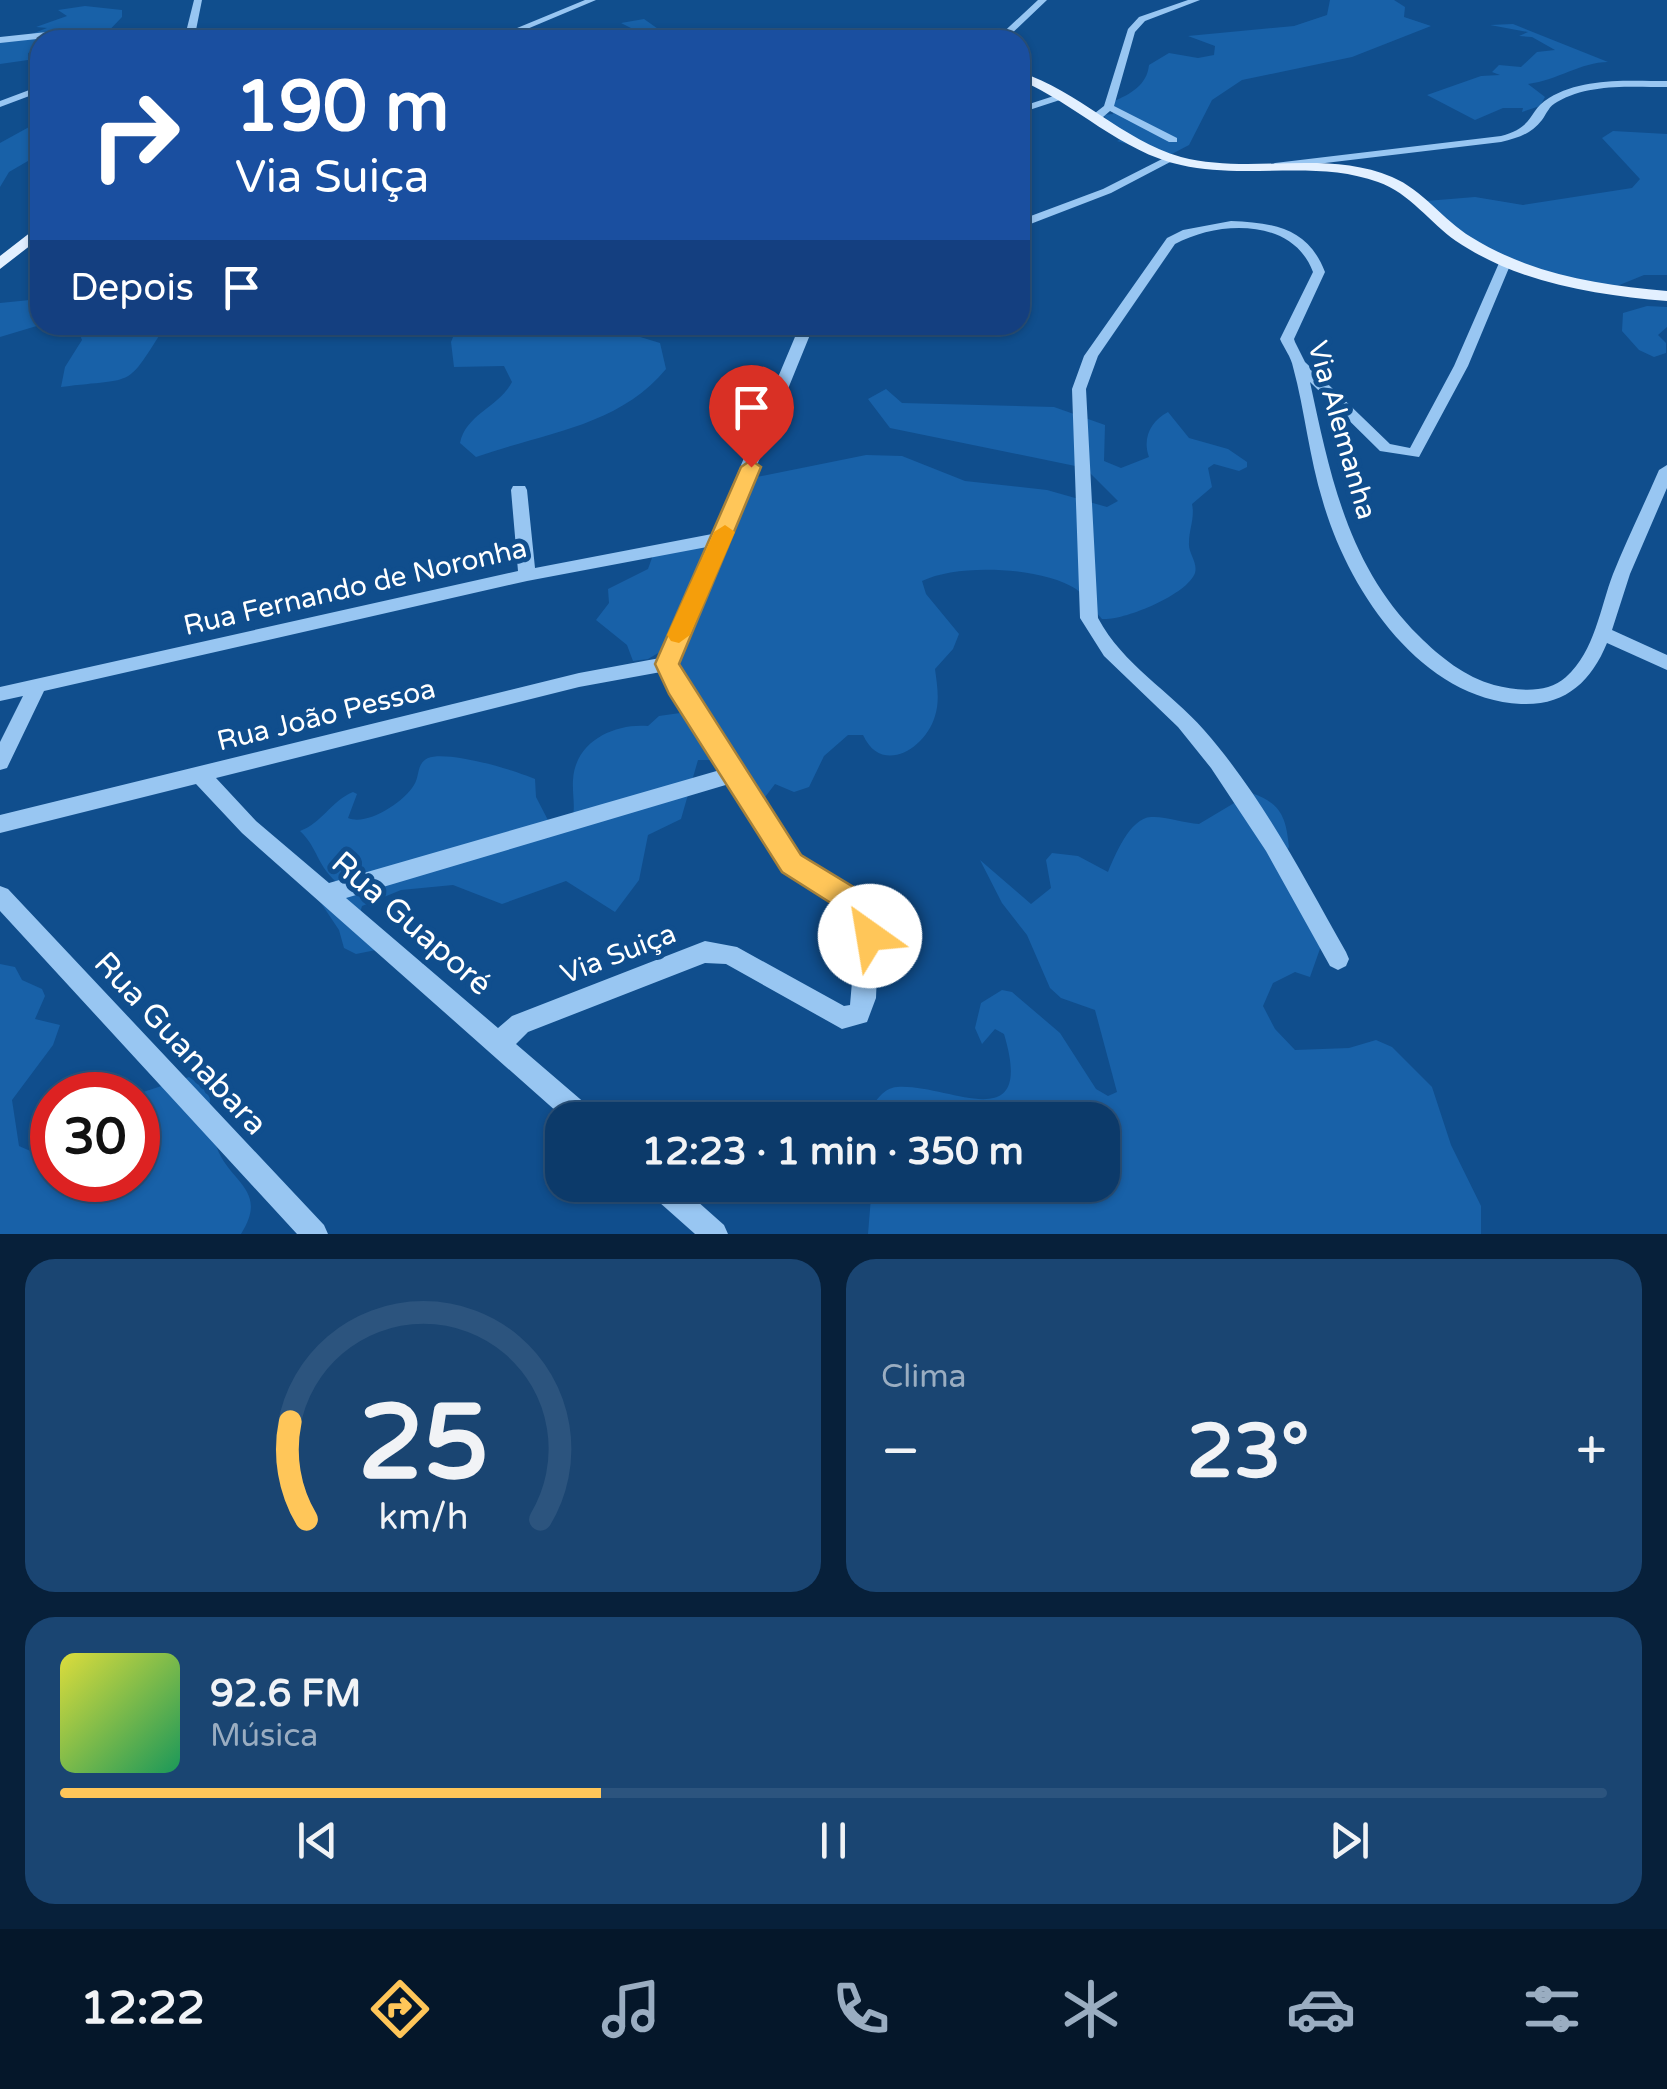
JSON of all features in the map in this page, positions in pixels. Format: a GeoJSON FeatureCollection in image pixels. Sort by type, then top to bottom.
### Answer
{"type":"FeatureCollection","features":[{"type":"Feature","properties":{"kind":"main road"},"geometry":{"type":"LineString","coordinates":[[1030,81],[1104,111],[1131,140],[1170,158],[1250,171],[1354,172],[1386,180],[1405,190],[1456,235],[1505,263],[1572,281],[1667,296]]}},
{"type":"Feature","properties":{"kind":"main road"},"geometry":{"type":"LineString","coordinates":[[0,264],[30,239]]}},
{"type":"Feature","properties":{"kind":"street"},"geometry":{"type":"LineString","coordinates":[[190,30],[198,0]]}},
{"type":"Feature","properties":{"kind":"street"},"geometry":{"type":"LineString","coordinates":[[518,30],[592,0]]}},
{"type":"Feature","properties":{"kind":"street"},"geometry":{"type":"LineString","coordinates":[[1009,30],[1033,4],[1043,0]]}},
{"type":"Feature","properties":{"kind":"street"},"geometry":{"type":"LineString","coordinates":[[1173,140],[1104,111],[1131,31],[1142,19],[1196,0]]}},
{"type":"Feature","properties":{"kind":"street"},"geometry":{"type":"LineString","coordinates":[[0,40],[30,37]]}},
{"type":"Feature","properties":{"kind":"street"},"geometry":{"type":"LineString","coordinates":[[1250,171],[1501,139],[1539,124],[1548,102],[1556,98],[1609,84],[1667,84]]}},
{"type":"Feature","properties":{"kind":"street"},"geometry":{"type":"LineString","coordinates":[[0,104],[30,94]]}},
{"type":"Feature","properties":{"kind":"street"},"geometry":{"type":"LineString","coordinates":[[1030,107],[1063,96]]}},
{"type":"Feature","properties":{"kind":"street"},"geometry":{"type":"LineString","coordinates":[[1030,220],[1107,191],[1170,158]]}},
{"type":"Feature","properties":{"kind":"street","name":"Via Alemanha"},"geometry":{"type":"LineString","coordinates":[[1338,960],[1230,777],[1158,692],[1124,666],[1098,637],[1089,618],[1079,389],[1090,356],[1171,242],[1199,226],[1234,225],[1281,231],[1306,248],[1318,261],[1319,272],[1287,339],[1299,362],[1320,467],[1338,526],[1374,591],[1412,641],[1440,668],[1470,685],[1533,698],[1560,692],[1576,679],[1603,633],[1616,588],[1667,470]]}},
{"type":"Feature","properties":{"kind":"street"},"geometry":{"type":"LineString","coordinates":[[1299,362],[1385,448],[1414,454],[1461,366],[1505,263]]}},
{"type":"Feature","properties":{"kind":"street"},"geometry":{"type":"LineString","coordinates":[[667,664],[803,335]]}},
{"type":"Feature","properties":{"kind":"street"},"geometry":{"type":"LineString","coordinates":[[519,490],[527,575]]}},
{"type":"Feature","properties":{"kind":"street","name":"Rua Fernando de Noronha"},"geometry":{"type":"LineString","coordinates":[[0,694],[527,575],[722,538]]}},
{"type":"Feature","properties":{"kind":"street"},"geometry":{"type":"LineString","coordinates":[[1603,633],[1667,663]]}},
{"type":"Feature","properties":{"kind":"street","name":"Via Suiça"},"geometry":{"type":"LineString","coordinates":[[498,1044],[520,1024],[705,952],[729,954],[842,1018],[859,1014],[870,936],[868,921],[846,896],[792,864],[667,664]]}},
{"type":"Feature","properties":{"kind":"street","name":"Rua João Pessoa"},"geometry":{"type":"LineString","coordinates":[[0,824],[580,680],[667,664]]}},
{"type":"Feature","properties":{"kind":"street"},"geometry":{"type":"LineString","coordinates":[[0,762],[38,685]]}},
{"type":"Feature","properties":{"kind":"street","name":"Rua Guaporé"},"geometry":{"type":"LineString","coordinates":[[199,774],[224,804],[564,1102]]}},
{"type":"Feature","properties":{"kind":"street"},"geometry":{"type":"LineString","coordinates":[[325,894],[734,774]]}},
{"type":"Feature","properties":{"kind":"street","name":"Rua Guanabara"},"geometry":{"type":"LineString","coordinates":[[0,896],[314,1234]]}},
{"type":"Feature","properties":{"kind":"street"},"geometry":{"type":"LineString","coordinates":[[678,1202],[715,1234]]}},
{"type":"Feature","properties":{"kind":"shaded area"},"geometry":{"type":"Polygon","coordinates":[[[1330,0],[1394,0],[1405,7],[1404,17],[1431,26],[1352,57],[1242,80],[1212,100],[1189,145],[1168,156],[1117,141],[1124,138],[1103,115],[1113,114],[1112,102],[1141,83],[1149,65],[1169,53],[1198,58],[1214,55],[1215,46],[1188,36],[1294,26],[1327,15],[1330,0]]]}},
{"type":"Feature","properties":{"kind":"shaded area"},"geometry":{"type":"Polygon","coordinates":[[[85,6],[122,10],[122,17],[110,30],[36,27],[67,16],[58,10],[85,6]]]}},
{"type":"Feature","properties":{"kind":"shaded area"},"geometry":{"type":"Polygon","coordinates":[[[644,19],[660,30],[633,30],[621,23],[644,19]]]}},
{"type":"Feature","properties":{"kind":"shaded area"},"geometry":{"type":"Polygon","coordinates":[[[1513,24],[1608,62],[1528,84],[1545,97],[1540,106],[1522,112],[1523,108],[1503,108],[1475,120],[1427,95],[1481,76],[1500,75],[1492,72],[1499,65],[1521,67],[1537,52],[1555,50],[1532,37],[1519,36],[1528,32],[1490,25],[1513,24]]]}},
{"type":"Feature","properties":{"kind":"shaded area"},"geometry":{"type":"Polygon","coordinates":[[[30,35],[28,60],[0,64],[0,37],[30,35]]]}},
{"type":"Feature","properties":{"kind":"shaded area"},"geometry":{"type":"Polygon","coordinates":[[[30,126],[30,160],[9,172],[0,187],[0,143],[30,126]]]}},
{"type":"Feature","properties":{"kind":"shaded area"},"geometry":{"type":"Polygon","coordinates":[[[1613,131],[1667,134],[1667,275],[1644,275],[1617,286],[1587,283],[1482,252],[1426,201],[1475,197],[1523,205],[1632,188],[1640,179],[1602,138],[1613,131]]]}},
{"type":"Feature","properties":{"kind":"shaded area"},"geometry":{"type":"Polygon","coordinates":[[[30,300],[30,328],[0,337],[0,303],[30,300]]]}},
{"type":"Feature","properties":{"kind":"shaded area"},"geometry":{"type":"Polygon","coordinates":[[[1647,306],[1667,307],[1667,327],[1658,335],[1666,343],[1666,353],[1654,357],[1639,350],[1622,331],[1623,313],[1647,306]]]}},
{"type":"Feature","properties":{"kind":"shaded area"},"geometry":{"type":"Polygon","coordinates":[[[80,335],[160,335],[127,377],[61,387],[65,367],[82,340],[80,335]]]}},
{"type":"Feature","properties":{"kind":"shaded area"},"geometry":{"type":"Polygon","coordinates":[[[454,335],[634,335],[660,343],[666,369],[647,388],[602,416],[476,457],[460,443],[463,433],[512,382],[504,366],[454,367],[454,335]]]}},
{"type":"Feature","properties":{"kind":"shaded area"},"geometry":{"type":"Polygon","coordinates":[[[886,389],[902,403],[1054,407],[1105,425],[1104,461],[1121,468],[1149,457],[1150,431],[1168,412],[1189,438],[1228,449],[1247,462],[1247,467],[1239,471],[1214,464],[1208,468],[1212,487],[1192,504],[1189,547],[1195,573],[1180,590],[1139,611],[1102,619],[1076,589],[1021,572],[977,570],[922,581],[926,594],[959,634],[953,649],[935,669],[937,710],[922,739],[913,748],[891,756],[880,754],[863,735],[848,735],[824,756],[809,787],[794,792],[775,784],[756,809],[714,760],[698,760],[681,819],[648,835],[639,880],[615,912],[566,881],[502,904],[453,885],[401,890],[362,906],[360,913],[376,950],[356,954],[344,948],[339,930],[319,900],[340,885],[300,831],[353,792],[357,794],[348,818],[365,819],[384,811],[409,792],[424,761],[437,756],[481,762],[535,779],[536,797],[550,824],[570,826],[575,766],[589,745],[610,731],[648,726],[659,716],[680,713],[671,696],[672,645],[648,659],[633,661],[627,645],[596,620],[609,603],[608,589],[648,569],[653,555],[711,539],[757,477],[866,455],[902,456],[965,481],[1047,490],[1107,507],[1118,501],[1085,468],[890,428],[868,399],[886,389]]]}},
{"type":"Feature","properties":{"kind":"shaded area"},"geometry":{"type":"Polygon","coordinates":[[[1251,793],[1269,801],[1280,812],[1289,847],[1278,864],[1327,929],[1310,977],[1295,972],[1273,983],[1263,1006],[1275,1029],[1295,1050],[1349,1048],[1376,1040],[1392,1047],[1432,1087],[1451,1145],[1481,1206],[1481,1234],[868,1234],[871,1202],[1120,1202],[1120,1102],[875,1102],[884,1092],[897,1087],[982,1099],[998,1097],[1008,1087],[1011,1067],[1004,1034],[995,1029],[982,1044],[975,1028],[981,1003],[1002,990],[1012,992],[1060,1033],[1096,1089],[1108,1096],[1117,1092],[1095,1010],[1061,998],[1050,988],[1027,935],[1002,903],[980,860],[1031,904],[1051,888],[1046,860],[1052,853],[1078,856],[1108,872],[1124,838],[1143,819],[1156,817],[1199,824],[1251,793]]]}},
{"type":"Feature","properties":{"kind":"shaded area"},"geometry":{"type":"Polygon","coordinates":[[[0,964],[15,967],[22,980],[42,989],[45,996],[35,1019],[60,1025],[53,1045],[12,1100],[19,1146],[30,1151],[30,1202],[160,1202],[160,1086],[189,1077],[209,1091],[217,1148],[244,1188],[251,1207],[241,1234],[0,1234],[0,964]]]}},
{"type":"Feature","properties":{"kind":"slow traffic"},"geometry":{"type":"LineString","coordinates":[[679,635],[725,532]]}},
{"type":"Feature","properties":{"kind":"route"},"geometry":{"type":"LineString","coordinates":[[751,467],[667,664],[678,688],[792,864],[855,903],[868,921],[870,936]]}}]}
